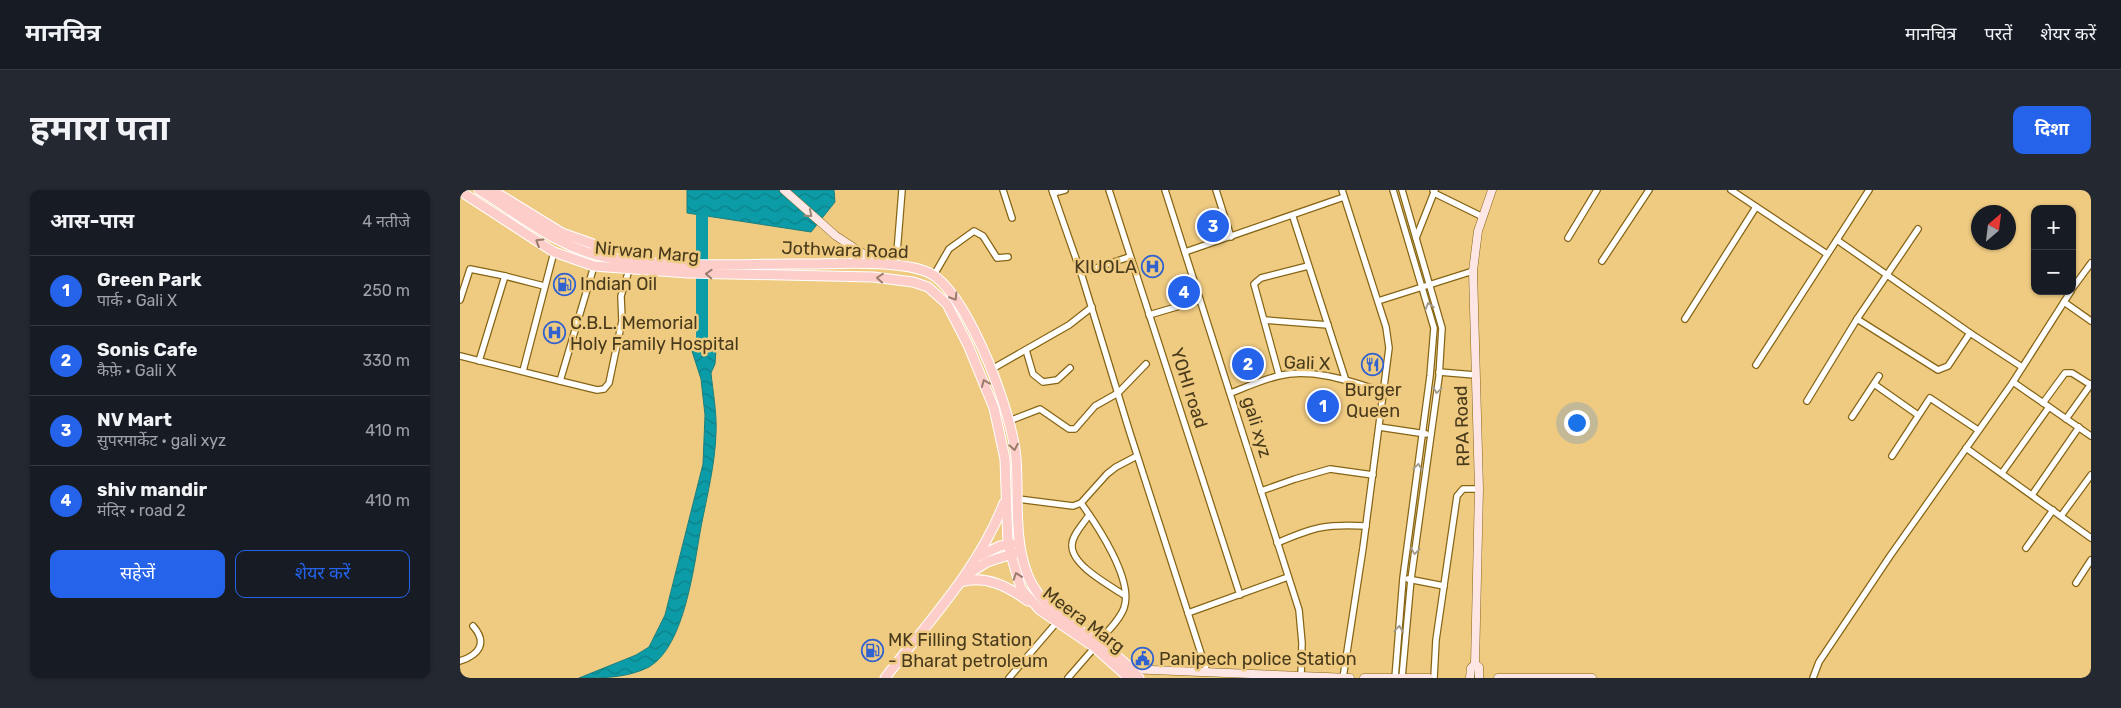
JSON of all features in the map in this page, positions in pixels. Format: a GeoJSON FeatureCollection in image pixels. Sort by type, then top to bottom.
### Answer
{"type":"FeatureCollection","features":[{"type":"Feature","properties":{"kind":"main road"},"geometry":{"type":"LineString","coordinates":[[480,190],[548,234],[586,251],[608,258],[686,269]]}},
{"type":"Feature","properties":{"kind":"main road"},"geometry":{"type":"LineString","coordinates":[[492,190],[562,233],[593,244],[608,258]]}},
{"type":"Feature","properties":{"kind":"main road","name":"Nirwan Marg"},"geometry":{"type":"LineString","coordinates":[[460,191],[554,252],[594,266],[629,270],[686,269],[730,275]]}},
{"type":"Feature","properties":{"kind":"main road","name":"Jothwara Road"},"geometry":{"type":"LineString","coordinates":[[686,269],[724,264],[879,264],[922,270],[934,275]]}},
{"type":"Feature","properties":{"kind":"main road","name":"Jothwara Road"},"geometry":{"type":"LineString","coordinates":[[730,275],[874,277],[913,282],[928,287],[938,295],[947,304],[968,345],[994,408],[1005,459],[1005,499]]}},
{"type":"Feature","properties":{"kind":"main road"},"geometry":{"type":"LineString","coordinates":[[934,275],[956,299],[992,370],[1009,421],[1016,456],[1021,553],[1009,549],[989,550],[976,558]]}},
{"type":"Feature","properties":{"kind":"main road"},"geometry":{"type":"LineString","coordinates":[[885,678],[962,580],[994,528],[1005,499]]}},
{"type":"Feature","properties":{"kind":"main road","name":"Meera Marg"},"geometry":{"type":"LineString","coordinates":[[1005,499],[1009,549],[1022,589],[1036,607],[1096,645],[1120,668],[1139,678]]}},
{"type":"Feature","properties":{"kind":"main road"},"geometry":{"type":"LineString","coordinates":[[962,580],[1020,542]]}},
{"type":"Feature","properties":{"kind":"main road","name":"Meera Marg"},"geometry":{"type":"LineString","coordinates":[[1021,553],[1028,577],[1042,598],[1131,674]]}},
{"type":"Feature","properties":{"kind":"main road"},"geometry":{"type":"LineString","coordinates":[[962,580],[982,578],[992,581],[1036,607]]}},
{"type":"Feature","properties":{"kind":"street"},"geometry":{"type":"LineString","coordinates":[[784,190],[836,236],[879,264]]}},
{"type":"Feature","properties":{"kind":"street"},"geometry":{"type":"LineString","coordinates":[[896,265],[902,190]]}},
{"type":"Feature","properties":{"kind":"street"},"geometry":{"type":"LineString","coordinates":[[1002,190],[1012,218]]}},
{"type":"Feature","properties":{"kind":"street"},"geometry":{"type":"LineString","coordinates":[[1064,190],[1053,192],[1092,307],[1137,456],[1207,672]]}},
{"type":"Feature","properties":{"kind":"street","name":"YOHI road"},"geometry":{"type":"LineString","coordinates":[[1109,190],[1129,257],[1240,595]]}},
{"type":"Feature","properties":{"kind":"street","name":"gali xyz"},"geometry":{"type":"LineString","coordinates":[[1165,190],[1301,623],[1301,676]]}},
{"type":"Feature","properties":{"kind":"street"},"geometry":{"type":"LineString","coordinates":[[1342,190],[1378,300],[1388,338],[1384,392],[1343,678]]}},
{"type":"Feature","properties":{"kind":"street"},"geometry":{"type":"LineString","coordinates":[[1393,190],[1432,320],[1433,339],[1423,434],[1403,578],[1398,678]]}},
{"type":"Feature","properties":{"kind":"street"},"geometry":{"type":"LineString","coordinates":[[1398,678],[1442,339],[1441,318],[1402,190]]}},
{"type":"Feature","properties":{"kind":"street","name":"RPA Road"},"geometry":{"type":"LineString","coordinates":[[1470,678],[1471,668],[1475,664],[1479,488],[1473,272],[1475,245],[1492,190]]}},
{"type":"Feature","properties":{"kind":"street"},"geometry":{"type":"LineString","coordinates":[[1568,238],[1598,190]]}},
{"type":"Feature","properties":{"kind":"street"},"geometry":{"type":"LineString","coordinates":[[1602,261],[1649,190]]}},
{"type":"Feature","properties":{"kind":"street"},"geometry":{"type":"LineString","coordinates":[[1731,190],[1827,254]]}},
{"type":"Feature","properties":{"kind":"street"},"geometry":{"type":"LineString","coordinates":[[1756,365],[1869,190]]}},
{"type":"Feature","properties":{"kind":"street"},"geometry":{"type":"LineString","coordinates":[[1218,191],[1231,237]]}},
{"type":"Feature","properties":{"kind":"street"},"geometry":{"type":"LineString","coordinates":[[1410,248],[1416,238],[1434,191],[1483,216]]}},
{"type":"Feature","properties":{"kind":"street"},"geometry":{"type":"LineString","coordinates":[[1185,252],[1293,217],[1344,197]]}},
{"type":"Feature","properties":{"kind":"street"},"geometry":{"type":"LineString","coordinates":[[1685,319],[1756,206]]}},
{"type":"Feature","properties":{"kind":"street"},"geometry":{"type":"LineString","coordinates":[[1293,217],[1346,381]]}},
{"type":"Feature","properties":{"kind":"street"},"geometry":{"type":"LineString","coordinates":[[1807,401],[1857,319],[1918,230]]}},
{"type":"Feature","properties":{"kind":"street"},"geometry":{"type":"LineString","coordinates":[[934,275],[949,249],[974,231],[983,236],[997,258],[1008,257]]}},
{"type":"Feature","properties":{"kind":"street"},"geometry":{"type":"LineString","coordinates":[[1836,240],[1888,274],[1970,334],[2022,367]]}},
{"type":"Feature","properties":{"kind":"street"},"geometry":{"type":"LineString","coordinates":[[523,371],[554,252]]}},
{"type":"Feature","properties":{"kind":"street"},"geometry":{"type":"LineString","coordinates":[[1081,274],[1129,257]]}},
{"type":"Feature","properties":{"kind":"street"},"geometry":{"type":"LineString","coordinates":[[2076,284],[2091,263]]}},
{"type":"Feature","properties":{"kind":"street"},"geometry":{"type":"LineString","coordinates":[[560,381],[594,266]]}},
{"type":"Feature","properties":{"kind":"street"},"geometry":{"type":"LineString","coordinates":[[1279,375],[1254,284],[1261,278],[1308,266]]}},
{"type":"Feature","properties":{"kind":"street"},"geometry":{"type":"LineString","coordinates":[[460,300],[470,269],[544,286]]}},
{"type":"Feature","properties":{"kind":"street"},"geometry":{"type":"LineString","coordinates":[[460,356],[597,390],[604,389],[609,383],[622,321],[621,296],[629,270]]}},
{"type":"Feature","properties":{"kind":"street"},"geometry":{"type":"LineString","coordinates":[[1378,300],[1473,272]]}},
{"type":"Feature","properties":{"kind":"street"},"geometry":{"type":"LineString","coordinates":[[480,361],[505,276]]}},
{"type":"Feature","properties":{"kind":"street"},"geometry":{"type":"LineString","coordinates":[[1813,678],[1826,650],[2013,382],[2069,295]]}},
{"type":"Feature","properties":{"kind":"street"},"geometry":{"type":"LineString","coordinates":[[1149,315],[1200,300]]}},
{"type":"Feature","properties":{"kind":"street"},"geometry":{"type":"LineString","coordinates":[[2064,302],[2091,321]]}},
{"type":"Feature","properties":{"kind":"street"},"geometry":{"type":"LineString","coordinates":[[992,370],[1069,325],[1092,307]]}},
{"type":"Feature","properties":{"kind":"street"},"geometry":{"type":"LineString","coordinates":[[1857,319],[1938,370],[1948,366],[1970,334]]}},
{"type":"Feature","properties":{"kind":"street"},"geometry":{"type":"LineString","coordinates":[[1264,320],[1328,325]]}},
{"type":"Feature","properties":{"kind":"street"},"geometry":{"type":"LineString","coordinates":[[1433,339],[1442,339]]}},
{"type":"Feature","properties":{"kind":"street"},"geometry":{"type":"LineString","coordinates":[[1026,350],[1033,374],[1043,382],[1057,380],[1070,368]]}},
{"type":"Feature","properties":{"kind":"street"},"geometry":{"type":"LineString","coordinates":[[1009,421],[1040,409],[1072,431],[1095,406],[1118,393],[1146,364]]}},
{"type":"Feature","properties":{"kind":"street"},"geometry":{"type":"LineString","coordinates":[[1439,372],[1475,375]]}},
{"type":"Feature","properties":{"kind":"street"},"geometry":{"type":"LineString","coordinates":[[2043,403],[2065,373],[2072,373],[2091,384],[2066,418]]}},
{"type":"Feature","properties":{"kind":"street","name":"Gali X"},"geometry":{"type":"LineString","coordinates":[[1230,393],[1279,375],[1306,374],[1346,381],[1384,392]]}},
{"type":"Feature","properties":{"kind":"street"},"geometry":{"type":"LineString","coordinates":[[1852,417],[1879,376]]}},
{"type":"Feature","properties":{"kind":"street"},"geometry":{"type":"LineString","coordinates":[[2013,382],[2091,436]]}},
{"type":"Feature","properties":{"kind":"street"},"geometry":{"type":"LineString","coordinates":[[1874,384],[1918,415]]}},
{"type":"Feature","properties":{"kind":"street"},"geometry":{"type":"LineString","coordinates":[[1892,456],[1930,398],[1978,430]]}},
{"type":"Feature","properties":{"kind":"street"},"geometry":{"type":"LineString","coordinates":[[2002,473],[2049,407]]}},
{"type":"Feature","properties":{"kind":"street"},"geometry":{"type":"LineString","coordinates":[[1379,427],[1431,435]]}},
{"type":"Feature","properties":{"kind":"street"},"geometry":{"type":"LineString","coordinates":[[2032,495],[2078,427]]}},
{"type":"Feature","properties":{"kind":"street"},"geometry":{"type":"LineString","coordinates":[[1966,448],[2091,538]]}},
{"type":"Feature","properties":{"kind":"street"},"geometry":{"type":"LineString","coordinates":[[1018,499],[1068,507],[1081,503],[1107,474],[1137,456]]}},
{"type":"Feature","properties":{"kind":"street"},"geometry":{"type":"LineString","coordinates":[[1261,491],[1330,469],[1373,475]]}},
{"type":"Feature","properties":{"kind":"street"},"geometry":{"type":"LineString","coordinates":[[2061,516],[2091,475]]}},
{"type":"Feature","properties":{"kind":"street"},"geometry":{"type":"LineString","coordinates":[[1434,678],[1444,586],[1457,496],[1463,490],[1479,488]]}},
{"type":"Feature","properties":{"kind":"street"},"geometry":{"type":"LineString","coordinates":[[1068,678],[1120,616],[1125,602],[1120,569],[1090,515],[1081,503]]}},
{"type":"Feature","properties":{"kind":"street"},"geometry":{"type":"LineString","coordinates":[[2026,548],[2053,510]]}},
{"type":"Feature","properties":{"kind":"street"},"geometry":{"type":"LineString","coordinates":[[1090,515],[1072,544],[1073,553],[1079,562],[1124,595]]}},
{"type":"Feature","properties":{"kind":"street"},"geometry":{"type":"LineString","coordinates":[[1277,543],[1307,530],[1331,524],[1366,526]]}},
{"type":"Feature","properties":{"kind":"street"},"geometry":{"type":"LineString","coordinates":[[2076,582],[2091,560]]}},
{"type":"Feature","properties":{"kind":"street"},"geometry":{"type":"LineString","coordinates":[[1188,613],[1288,577]]}},
{"type":"Feature","properties":{"kind":"street"},"geometry":{"type":"LineString","coordinates":[[1403,578],[1444,586]]}},
{"type":"Feature","properties":{"kind":"street"},"geometry":{"type":"LineString","coordinates":[[1010,678],[1057,622]]}},
{"type":"Feature","properties":{"kind":"street"},"geometry":{"type":"LineString","coordinates":[[460,662],[475,654],[481,644],[480,634],[473,626]]}},
{"type":"Feature","properties":{"kind":"street","name":"RPA Road"},"geometry":{"type":"LineString","coordinates":[[1475,664],[1479,667],[1479,678]]}},
{"type":"Feature","properties":{"kind":"street"},"geometry":{"type":"LineString","coordinates":[[1131,674],[1207,672],[1350,678]]}},
{"type":"Feature","properties":{"kind":"street"},"geometry":{"type":"LineString","coordinates":[[1364,678],[1430,678]]}},
{"type":"Feature","properties":{"kind":"street"},"geometry":{"type":"LineString","coordinates":[[1498,678],[1592,678]]}},
{"type":"Feature","properties":{"kind":"water"},"geometry":{"type":"Polygon","coordinates":[[[687,190],[834,190],[835,202],[811,232],[687,213],[687,190]]]}},
{"type":"Feature","properties":{"kind":"water"},"geometry":{"type":"Polygon","coordinates":[[[702,346],[716,349],[715,364],[711,373],[716,433],[714,457],[691,582],[679,623],[671,642],[661,657],[649,667],[624,675],[579,678],[636,655],[649,647],[665,615],[703,464],[705,415],[701,379],[691,348],[702,346]]]}},
{"type":"Feature","properties":{"kind":"waterway"},"geometry":{"type":"LineString","coordinates":[[702,216],[702,346]]}},
{"type":"Feature","properties":{"kind":"place","name":"NV Mart"},"geometry":{"type":"Point","coordinates":[1213,226]}},
{"type":"Feature","properties":{"kind":"place","name":"KIUOLA"},"geometry":{"type":"Point","coordinates":[1153,267]}},
{"type":"Feature","properties":{"kind":"place","name":"Indian Oil"},"geometry":{"type":"Point","coordinates":[564,284]}},
{"type":"Feature","properties":{"kind":"place","name":"shiv mandir"},"geometry":{"type":"Point","coordinates":[1184,292]}},
{"type":"Feature","properties":{"kind":"place","name":"C.B.L. Memorial Holy Family Hospital"},"geometry":{"type":"Point","coordinates":[554,333]}},
{"type":"Feature","properties":{"kind":"place","name":"Sonis Cafe"},"geometry":{"type":"Point","coordinates":[1248,364]}},
{"type":"Feature","properties":{"kind":"place","name":"Burger Queen"},"geometry":{"type":"Point","coordinates":[1373,365]}},
{"type":"Feature","properties":{"kind":"place","name":"Green Park"},"geometry":{"type":"Point","coordinates":[1323,406]}},
{"type":"Feature","properties":{"kind":"place","name":"MK Filling Station - Bharat petroleum"},"geometry":{"type":"Point","coordinates":[872,650]}},
{"type":"Feature","properties":{"kind":"place","name":"Panipech police Station"},"geometry":{"type":"Point","coordinates":[1143,659]}}]}
